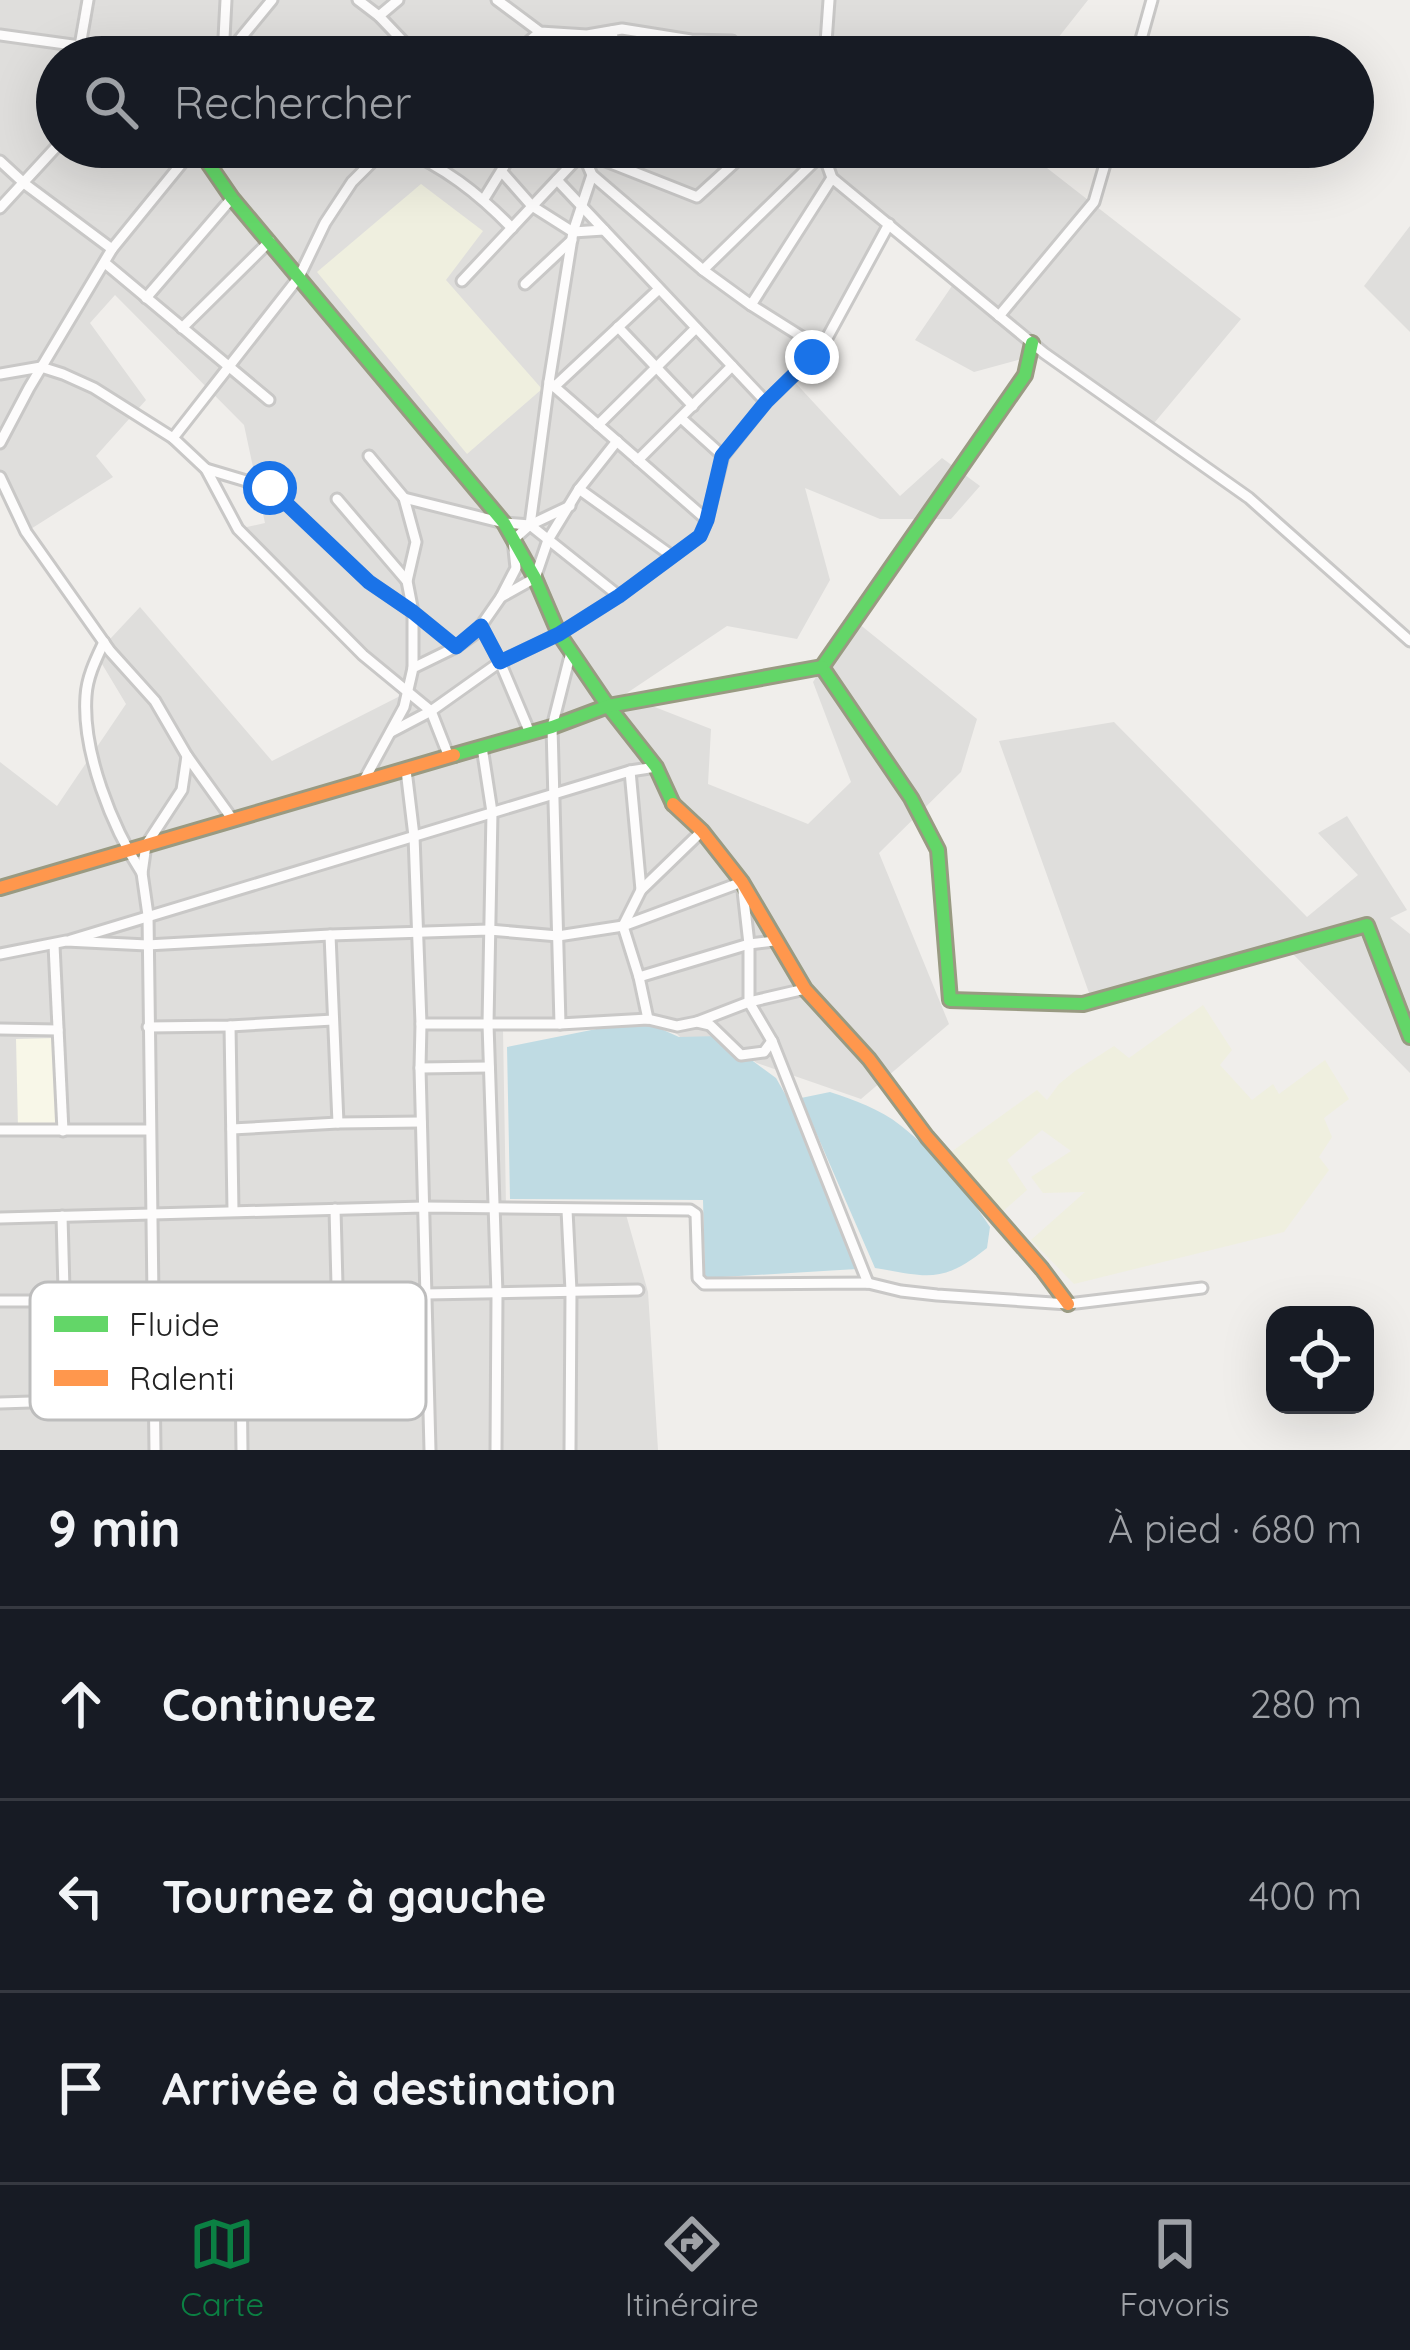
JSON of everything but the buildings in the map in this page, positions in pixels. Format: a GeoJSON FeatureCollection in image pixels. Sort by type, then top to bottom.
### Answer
{"type":"FeatureCollection","features":[{"type":"Feature","properties":{"kind":"street"},"geometry":{"type":"LineString","coordinates":[[82,36],[88,0]]}},
{"type":"Feature","properties":{"kind":"street"},"geometry":{"type":"LineString","coordinates":[[225,36],[226,0]]}},
{"type":"Feature","properties":{"kind":"street"},"geometry":{"type":"LineString","coordinates":[[242,36],[272,0]]}},
{"type":"Feature","properties":{"kind":"street"},"geometry":{"type":"LineString","coordinates":[[358,0],[398,36]]}},
{"type":"Feature","properties":{"kind":"street"},"geometry":{"type":"LineString","coordinates":[[379,16],[398,0]]}},
{"type":"Feature","properties":{"kind":"street"},"geometry":{"type":"LineString","coordinates":[[496,0],[540,32],[587,35],[622,29],[666,36]]}},
{"type":"Feature","properties":{"kind":"street"},"geometry":{"type":"LineString","coordinates":[[826,36],[829,0]]}},
{"type":"Feature","properties":{"kind":"street"},"geometry":{"type":"LineString","coordinates":[[1137,0],[1152,1],[1142,36]]}},
{"type":"Feature","properties":{"kind":"street"},"geometry":{"type":"LineString","coordinates":[[612,31],[613,36]]}},
{"type":"Feature","properties":{"kind":"street"},"geometry":{"type":"LineString","coordinates":[[536,36],[540,32]]}},
{"type":"Feature","properties":{"kind":"street"},"geometry":{"type":"LineString","coordinates":[[0,34],[36,39]]}},
{"type":"Feature","properties":{"kind":"street"},"geometry":{"type":"LineString","coordinates":[[0,161],[112,249]]}},
{"type":"Feature","properties":{"kind":"street"},"geometry":{"type":"LineString","coordinates":[[0,208],[38,168]]}},
{"type":"Feature","properties":{"kind":"street"},"geometry":{"type":"LineString","coordinates":[[0,443],[112,249],[179,168]]}},
{"type":"Feature","properties":{"kind":"street"},"geometry":{"type":"LineString","coordinates":[[211,168],[504,523],[559,634],[656,767],[672,803],[702,831],[742,882],[805,989],[869,1059],[927,1137],[1067,1304]]}},
{"type":"Feature","properties":{"kind":"street"},"geometry":{"type":"LineString","coordinates":[[172,438],[299,278],[325,223],[366,168]]}},
{"type":"Feature","properties":{"kind":"street"},"geometry":{"type":"LineString","coordinates":[[442,168],[484,199],[512,228]]}},
{"type":"Feature","properties":{"kind":"street"},"geometry":{"type":"LineString","coordinates":[[484,199],[504,168]]}},
{"type":"Feature","properties":{"kind":"street"},"geometry":{"type":"LineString","coordinates":[[462,281],[567,168]]}},
{"type":"Feature","properties":{"kind":"street"},"geometry":{"type":"LineString","coordinates":[[590,168],[592,175],[704,270],[821,349]]}},
{"type":"Feature","properties":{"kind":"street"},"geometry":{"type":"LineString","coordinates":[[629,168],[697,197],[729,168]]}},
{"type":"Feature","properties":{"kind":"street"},"geometry":{"type":"LineString","coordinates":[[704,270],[803,168]]}},
{"type":"Feature","properties":{"kind":"street"},"geometry":{"type":"LineString","coordinates":[[828,168],[832,178],[1032,343],[1249,498],[1410,641]]}},
{"type":"Feature","properties":{"kind":"street"},"geometry":{"type":"LineString","coordinates":[[999,316],[1094,202],[1104,168]]}},
{"type":"Feature","properties":{"kind":"street"},"geometry":{"type":"LineString","coordinates":[[502,172],[532,206],[573,236]]}},
{"type":"Feature","properties":{"kind":"street"},"geometry":{"type":"LineString","coordinates":[[530,524],[573,236],[592,175]]}},
{"type":"Feature","properties":{"kind":"street"},"geometry":{"type":"LineString","coordinates":[[751,305],[832,178]]}},
{"type":"Feature","properties":{"kind":"street"},"geometry":{"type":"LineString","coordinates":[[557,180],[766,402]]}},
{"type":"Feature","properties":{"kind":"street"},"geometry":{"type":"LineString","coordinates":[[146,298],[232,198]]}},
{"type":"Feature","properties":{"kind":"street"},"geometry":{"type":"LineString","coordinates":[[391,732],[431,711],[500,662],[559,634],[619,596],[700,536],[722,456],[766,402],[821,349],[889,224]]}},
{"type":"Feature","properties":{"kind":"street"},"geometry":{"type":"LineString","coordinates":[[525,284],[573,236],[604,230]]}},
{"type":"Feature","properties":{"kind":"street"},"geometry":{"type":"LineString","coordinates":[[182,328],[270,241]]}},
{"type":"Feature","properties":{"kind":"street"},"geometry":{"type":"LineString","coordinates":[[105,262],[269,400]]}},
{"type":"Feature","properties":{"kind":"street"},"geometry":{"type":"LineString","coordinates":[[551,384],[659,289]]}},
{"type":"Feature","properties":{"kind":"street"},"geometry":{"type":"LineString","coordinates":[[618,327],[693,406]]}},
{"type":"Feature","properties":{"kind":"street"},"geometry":{"type":"LineString","coordinates":[[598,425],[696,328]]}},
{"type":"Feature","properties":{"kind":"street"},"geometry":{"type":"LineString","coordinates":[[0,888],[552,727],[608,706],[822,667],[1025,375],[1032,343]]}},
{"type":"Feature","properties":{"kind":"street"},"geometry":{"type":"LineString","coordinates":[[638,460],[732,366]]}},
{"type":"Feature","properties":{"kind":"street"},"geometry":{"type":"LineString","coordinates":[[0,374],[41,367],[94,388],[172,438],[206,469],[238,529],[363,655],[431,711],[448,757]]}},
{"type":"Feature","properties":{"kind":"street"},"geometry":{"type":"LineString","coordinates":[[551,384],[707,520]]}},
{"type":"Feature","properties":{"kind":"street"},"geometry":{"type":"LineString","coordinates":[[680,418],[722,456]]}},
{"type":"Feature","properties":{"kind":"street"},"geometry":{"type":"LineString","coordinates":[[501,596],[535,578],[548,540],[616,441]]}},
{"type":"Feature","properties":{"kind":"street"},"geometry":{"type":"LineString","coordinates":[[363,782],[410,691],[413,612],[407,580],[416,542],[404,498],[369,456]]}},
{"type":"Feature","properties":{"kind":"street"},"geometry":{"type":"LineString","coordinates":[[206,469],[270,488],[369,582],[456,647]]}},
{"type":"Feature","properties":{"kind":"street"},"geometry":{"type":"LineString","coordinates":[[0,477],[26,532],[104,642],[155,701],[233,820]]}},
{"type":"Feature","properties":{"kind":"street"},"geometry":{"type":"LineString","coordinates":[[580,489],[672,556]]}},
{"type":"Feature","properties":{"kind":"street"},"geometry":{"type":"LineString","coordinates":[[404,498],[504,523],[530,524],[619,596]]}},
{"type":"Feature","properties":{"kind":"street"},"geometry":{"type":"LineString","coordinates":[[337,499],[407,580]]}},
{"type":"Feature","properties":{"kind":"street"},"geometry":{"type":"LineString","coordinates":[[513,540],[530,524],[570,506]]}},
{"type":"Feature","properties":{"kind":"street"},"geometry":{"type":"LineString","coordinates":[[412,668],[456,647],[481,626],[517,568],[513,540]]}},
{"type":"Feature","properties":{"kind":"street"},"geometry":{"type":"LineString","coordinates":[[481,626],[530,733]]}},
{"type":"Feature","properties":{"kind":"street"},"geometry":{"type":"LineString","coordinates":[[104,642],[86,693],[87,725],[99,781],[127,850],[142,873]]}},
{"type":"Feature","properties":{"kind":"street"},"geometry":{"type":"LineString","coordinates":[[560,1024],[552,727],[571,652]]}},
{"type":"Feature","properties":{"kind":"street"},"geometry":{"type":"LineString","coordinates":[[822,667],[910,798],[938,850],[950,1000],[1083,1004],[1367,926],[1410,1037]]}},
{"type":"Feature","properties":{"kind":"street"},"geometry":{"type":"LineString","coordinates":[[482,747],[492,812],[488,1024],[497,1294],[496,1450]]}},
{"type":"Feature","properties":{"kind":"street"},"geometry":{"type":"LineString","coordinates":[[153,1282],[148,915],[142,873],[146,845],[182,790],[187,756]]}},
{"type":"Feature","properties":{"kind":"street"},"geometry":{"type":"LineString","coordinates":[[0,954],[54,945],[629,771],[656,767]]}},
{"type":"Feature","properties":{"kind":"street"},"geometry":{"type":"LineString","coordinates":[[406,770],[414,836],[421,1024],[425,1282]]}},
{"type":"Feature","properties":{"kind":"street"},"geometry":{"type":"LineString","coordinates":[[629,771],[640,890]]}},
{"type":"Feature","properties":{"kind":"street"},"geometry":{"type":"LineString","coordinates":[[648,1019],[623,926],[640,890],[702,831]]}},
{"type":"Feature","properties":{"kind":"street"},"geometry":{"type":"LineString","coordinates":[[66,941],[147,945],[489,930],[558,936],[623,926],[742,882]]}},
{"type":"Feature","properties":{"kind":"street"},"geometry":{"type":"LineString","coordinates":[[742,882],[749,1002],[772,1041],[868,1283]]}},
{"type":"Feature","properties":{"kind":"street"},"geometry":{"type":"LineString","coordinates":[[330,935],[338,1123]]}},
{"type":"Feature","properties":{"kind":"street"},"geometry":{"type":"LineString","coordinates":[[639,977],[774,941]]}},
{"type":"Feature","properties":{"kind":"street"},"geometry":{"type":"LineString","coordinates":[[54,945],[63,1131]]}},
{"type":"Feature","properties":{"kind":"street"},"geometry":{"type":"LineString","coordinates":[[421,1024],[648,1019],[677,1026],[805,989]]}},
{"type":"Feature","properties":{"kind":"street"},"geometry":{"type":"LineString","coordinates":[[148,1027],[333,1021]]}},
{"type":"Feature","properties":{"kind":"street"},"geometry":{"type":"LineString","coordinates":[[698,1022],[710,1025],[741,1055],[764,1052],[772,1041]]}},
{"type":"Feature","properties":{"kind":"street"},"geometry":{"type":"LineString","coordinates":[[230,1026],[233,1211]]}},
{"type":"Feature","properties":{"kind":"street"},"geometry":{"type":"LineString","coordinates":[[0,1029],[58,1030]]}},
{"type":"Feature","properties":{"kind":"street"},"geometry":{"type":"LineString","coordinates":[[420,1068],[489,1067]]}},
{"type":"Feature","properties":{"kind":"street"},"geometry":{"type":"LineString","coordinates":[[232,1129],[422,1122]]}},
{"type":"Feature","properties":{"kind":"street"},"geometry":{"type":"LineString","coordinates":[[0,1130],[150,1130]]}},
{"type":"Feature","properties":{"kind":"street"},"geometry":{"type":"LineString","coordinates":[[0,1218],[424,1207],[690,1210],[696,1214],[698,1278],[704,1284],[868,1283],[938,1295],[1067,1304],[1202,1288]]}},
{"type":"Feature","properties":{"kind":"street"},"geometry":{"type":"LineString","coordinates":[[334,1209],[337,1282]]}},
{"type":"Feature","properties":{"kind":"street"},"geometry":{"type":"LineString","coordinates":[[567,1210],[570,1450]]}},
{"type":"Feature","properties":{"kind":"street"},"geometry":{"type":"LineString","coordinates":[[62,1216],[64,1282]]}},
{"type":"Feature","properties":{"kind":"street"},"geometry":{"type":"LineString","coordinates":[[426,1294],[638,1290]]}},
{"type":"Feature","properties":{"kind":"street"},"geometry":{"type":"LineString","coordinates":[[426,1328],[430,1450]]}},
{"type":"Feature","properties":{"kind":"street"},"geometry":{"type":"LineString","coordinates":[[0,1402],[30,1402]]}},
{"type":"Feature","properties":{"kind":"street"},"geometry":{"type":"LineString","coordinates":[[154,1420],[155,1450]]}},
{"type":"Feature","properties":{"kind":"shaded area"},"geometry":{"type":"Polygon","coordinates":[[[0,0],[1088,0],[1060,36],[36,36],[36,168],[1047,168],[1241,319],[1150,428],[1044,353],[974,372],[915,340],[956,280],[890,225],[821,349],[791,378],[900,496],[942,458],[980,486],[951,519],[880,519],[805,488],[830,580],[797,639],[727,626],[624,695],[711,729],[708,784],[808,824],[851,782],[813,682],[853,619],[977,719],[961,772],[879,853],[949,1024],[861,1099],[757,1063],[716,1037],[682,1039],[663,1020],[503,1030],[506,1207],[625,1211],[648,1292],[658,1450],[0,1450],[0,762],[57,806],[126,704],[96,654],[140,607],[272,761],[402,695],[238,529],[265,523],[244,425],[115,295],[90,323],[146,400],[96,456],[113,477],[26,532],[0,477],[0,0]]]}},
{"type":"Feature","properties":{"kind":"shaded area"},"geometry":{"type":"Polygon","coordinates":[[[1410,226],[1410,332],[1364,286],[1410,226]]]}},
{"type":"Feature","properties":{"kind":"shaded area"},"geometry":{"type":"Polygon","coordinates":[[[1114,722],[1307,917],[1358,875],[1318,833],[1347,816],[1407,910],[1390,918],[1410,934],[1410,1073],[1289,950],[1093,1004],[999,741],[1114,722]]]}},
{"type":"Feature","properties":{"kind":"shaded area"},"geometry":{"type":"Polygon","coordinates":[[[55,1038],[58,1127],[18,1128],[16,1039],[55,1038]]]}},
{"type":"Feature","properties":{"kind":"green space"},"geometry":{"type":"Polygon","coordinates":[[[421,184],[483,231],[446,280],[542,389],[467,454],[317,272],[421,184]]]}},
{"type":"Feature","properties":{"kind":"green space"},"geometry":{"type":"Polygon","coordinates":[[[1203,1005],[1232,1050],[1220,1065],[1252,1100],[1273,1084],[1279,1094],[1325,1060],[1349,1099],[1324,1118],[1332,1137],[1319,1157],[1329,1170],[1284,1232],[1074,1284],[1031,1240],[1085,1192],[1043,1193],[1031,1177],[1071,1151],[1042,1130],[1007,1160],[1027,1190],[1001,1213],[947,1155],[1037,1090],[1047,1100],[1075,1071],[1114,1046],[1129,1058],[1203,1005]]]}},
{"type":"Feature","properties":{"kind":"water"},"geometry":{"type":"Polygon","coordinates":[[[641,1020],[679,1037],[719,1036],[776,1078],[839,1215],[857,1269],[705,1278],[703,1200],[510,1199],[507,1047],[641,1020]]]}},
{"type":"Feature","properties":{"kind":"water"},"geometry":{"type":"Polygon","coordinates":[[[830,1092],[884,1114],[925,1147],[990,1227],[987,1248],[946,1273],[875,1268],[801,1098],[830,1092]]]}},
{"type":"Feature","properties":{"kind":"traffic: fast"},"geometry":{"type":"LineString","coordinates":[[211,168],[504,523],[559,634],[656,767],[673,804]]}},
{"type":"Feature","properties":{"kind":"traffic: fast"},"geometry":{"type":"LineString","coordinates":[[1032,343],[1025,375],[822,667],[911,798],[938,850],[950,1000],[1083,1004],[1367,925],[1410,1037]]}},
{"type":"Feature","properties":{"kind":"traffic: fast"},"geometry":{"type":"LineString","coordinates":[[454,755],[608,706],[822,667]]}},
{"type":"Feature","properties":{"kind":"traffic: slow"},"geometry":{"type":"LineString","coordinates":[[0,888],[454,755]]}},
{"type":"Feature","properties":{"kind":"traffic: slow"},"geometry":{"type":"LineString","coordinates":[[673,804],[702,831],[742,882],[805,989],[869,1059],[927,1137],[1068,1304]]}},
{"type":"Feature","properties":{"kind":"route"},"geometry":{"type":"LineString","coordinates":[[270,488],[369,582],[456,647],[481,626],[500,662],[559,634],[700,536],[722,456],[766,402],[812,357]]}}]}
